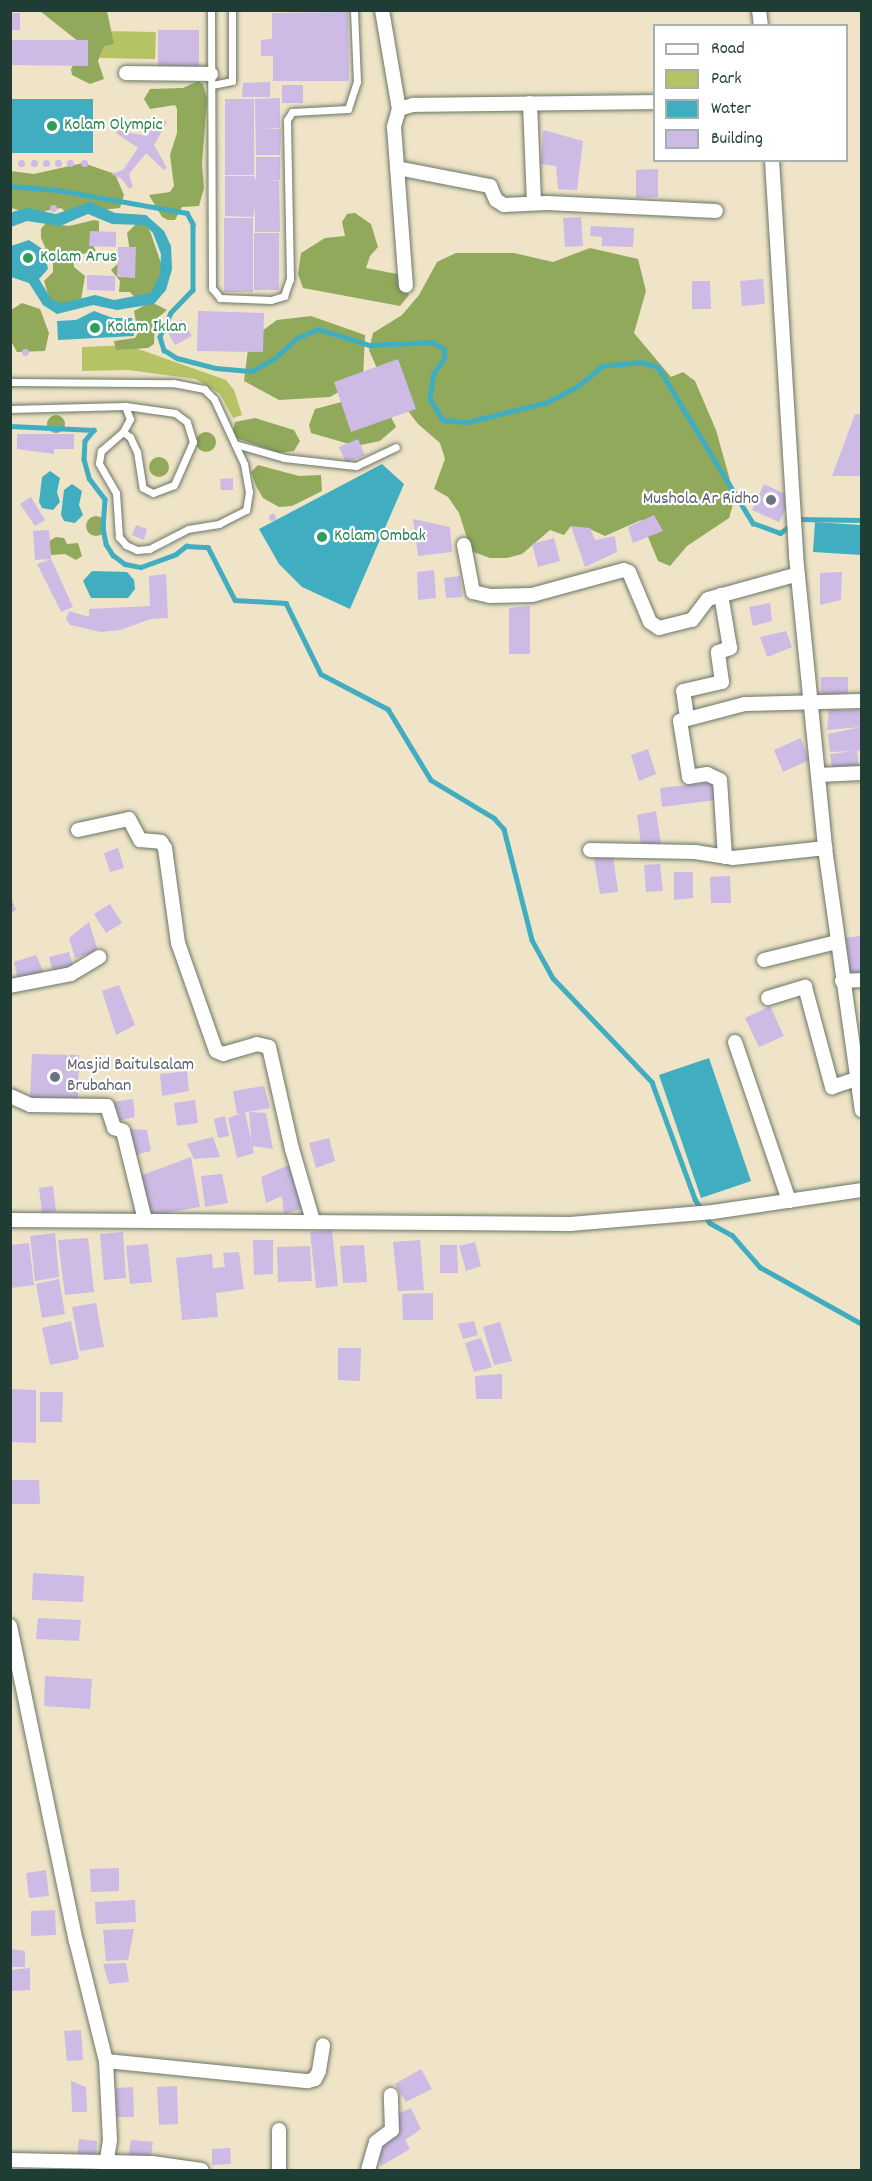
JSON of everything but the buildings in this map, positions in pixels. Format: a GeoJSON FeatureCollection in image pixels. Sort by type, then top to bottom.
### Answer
{"type":"FeatureCollection","features":[{"type":"Feature","properties":{"kind":"street"},"geometry":{"type":"LineString","coordinates":[[382,10],[399,109],[394,126],[406,286]]}},
{"type":"Feature","properties":{"kind":"street"},"geometry":{"type":"LineString","coordinates":[[126,73],[212,80]]}},
{"type":"Feature","properties":{"kind":"street"},"geometry":{"type":"LineString","coordinates":[[399,109],[413,105],[653,102]]}},
{"type":"Feature","properties":{"kind":"street"},"geometry":{"type":"LineString","coordinates":[[530,104],[534,203]]}},
{"type":"Feature","properties":{"kind":"street"},"geometry":{"type":"LineString","coordinates":[[772,162],[798,574],[825,848],[861,1110]]}},
{"type":"Feature","properties":{"kind":"street"},"geometry":{"type":"LineString","coordinates":[[397,168],[490,186],[496,200],[504,205],[534,203],[716,211]]}},
{"type":"Feature","properties":{"kind":"street"},"geometry":{"type":"LineString","coordinates":[[464,545],[469,585],[479,594],[532,595],[624,570],[650,622],[659,628],[692,620],[708,599],[798,574]]}},
{"type":"Feature","properties":{"kind":"street"},"geometry":{"type":"LineString","coordinates":[[687,718],[683,691],[724,689],[718,652],[730,648],[721,595]]}},
{"type":"Feature","properties":{"kind":"street"},"geometry":{"type":"LineString","coordinates":[[725,857],[720,780],[707,774],[690,777],[679,724],[687,718],[745,704],[861,700]]}},
{"type":"Feature","properties":{"kind":"street"},"geometry":{"type":"LineString","coordinates":[[818,775],[861,773]]}},
{"type":"Feature","properties":{"kind":"street"},"geometry":{"type":"LineString","coordinates":[[78,830],[129,819],[140,840],[161,842],[165,848],[178,943],[216,1051],[223,1054],[257,1044],[269,1047],[292,1149],[313,1221]]}},
{"type":"Feature","properties":{"kind":"street"},"geometry":{"type":"LineString","coordinates":[[590,850],[695,852],[725,857],[825,848]]}},
{"type":"Feature","properties":{"kind":"street"},"geometry":{"type":"LineString","coordinates":[[764,960],[837,942]]}},
{"type":"Feature","properties":{"kind":"street"},"geometry":{"type":"LineString","coordinates":[[12,983],[71,974],[99,957]]}},
{"type":"Feature","properties":{"kind":"street"},"geometry":{"type":"LineString","coordinates":[[842,981],[861,980]]}},
{"type":"Feature","properties":{"kind":"street"},"geometry":{"type":"LineString","coordinates":[[768,998],[805,987],[832,1087],[857,1079]]}},
{"type":"Feature","properties":{"kind":"street"},"geometry":{"type":"LineString","coordinates":[[735,1042],[789,1201]]}},
{"type":"Feature","properties":{"kind":"street"},"geometry":{"type":"LineString","coordinates":[[10,1096],[30,1104],[107,1106],[114,1128],[123,1131],[145,1220]]}},
{"type":"Feature","properties":{"kind":"street"},"geometry":{"type":"LineString","coordinates":[[10,1220],[313,1221],[510,1226],[712,1212],[861,1190]]}},
{"type":"Feature","properties":{"kind":"street"},"geometry":{"type":"LineString","coordinates":[[10,1626],[76,1941],[106,2061],[110,2140],[106,2166]]}},
{"type":"Feature","properties":{"kind":"street"},"geometry":{"type":"LineString","coordinates":[[106,2061],[308,2081],[315,2079],[320,2071],[323,2045]]}},
{"type":"Feature","properties":{"kind":"street"},"geometry":{"type":"LineString","coordinates":[[368,2170],[376,2142],[392,2130],[391,2095]]}},
{"type":"Feature","properties":{"kind":"street"},"geometry":{"type":"LineString","coordinates":[[279,2130],[279,2170]]}},
{"type":"Feature","properties":{"kind":"street"},"geometry":{"type":"LineString","coordinates":[[10,2160],[106,2166],[152,2163],[202,2170]]}},
{"type":"Feature","properties":{"kind":"lane"},"geometry":{"type":"LineString","coordinates":[[211,10],[212,288],[220,298],[271,300],[284,296],[290,279],[287,120],[292,112],[348,109],[357,82],[354,10]]}},
{"type":"Feature","properties":{"kind":"lane"},"geometry":{"type":"LineString","coordinates":[[212,80],[232,81],[232,10]]}},
{"type":"Feature","properties":{"kind":"lane"},"geometry":{"type":"LineString","coordinates":[[10,382],[173,383],[204,389],[214,399],[235,444],[249,492],[246,510],[219,524],[188,529],[161,544],[137,550],[119,537],[116,493],[99,462],[101,451],[123,432],[130,419],[124,406]]}},
{"type":"Feature","properties":{"kind":"lane"},"geometry":{"type":"LineString","coordinates":[[10,409],[124,406],[176,413],[188,422],[193,442],[174,485],[163,492],[143,488],[137,452],[130,437],[123,432]]}},
{"type":"Feature","properties":{"kind":"lane"},"geometry":{"type":"LineString","coordinates":[[235,444],[284,458],[356,466],[396,447]]}},
{"type":"Feature","properties":{"kind":"green space"},"geometry":{"type":"Polygon","coordinates":[[[40,11],[107,11],[114,44],[104,46],[98,61],[104,79],[90,84],[72,75],[71,69],[84,46],[40,11]]]}},
{"type":"Feature","properties":{"kind":"green space"},"geometry":{"type":"Polygon","coordinates":[[[101,31],[156,32],[155,59],[100,58],[101,31]]]}},
{"type":"Feature","properties":{"kind":"green space"},"geometry":{"type":"Polygon","coordinates":[[[198,81],[203,84],[207,99],[202,164],[204,188],[199,206],[182,207],[175,220],[168,220],[162,217],[149,195],[170,192],[174,186],[170,155],[177,133],[177,109],[175,105],[150,109],[144,99],[150,89],[183,88],[198,81]]]}},
{"type":"Feature","properties":{"kind":"green space"},"geometry":{"type":"Polygon","coordinates":[[[83,163],[115,174],[124,195],[120,208],[68,214],[61,208],[45,211],[42,216],[11,208],[10,171],[34,174],[83,163]]]}},
{"type":"Feature","properties":{"kind":"green space"},"geometry":{"type":"Polygon","coordinates":[[[355,213],[371,224],[378,247],[370,256],[366,268],[397,274],[409,295],[400,306],[303,288],[298,274],[301,253],[325,238],[345,236],[342,222],[347,214],[355,213]]]}},
{"type":"Feature","properties":{"kind":"green space"},"geometry":{"type":"Polygon","coordinates":[[[94,220],[99,221],[99,234],[92,244],[96,251],[73,256],[74,267],[85,276],[81,300],[68,305],[50,301],[44,281],[53,272],[53,265],[41,238],[41,229],[46,223],[69,226],[94,220]]]}},
{"type":"Feature","properties":{"kind":"green space"},"geometry":{"type":"Polygon","coordinates":[[[139,221],[146,223],[163,269],[150,298],[136,299],[130,292],[119,292],[120,281],[111,270],[130,252],[127,233],[139,221]]]}},
{"type":"Feature","properties":{"kind":"green space"},"geometry":{"type":"Polygon","coordinates":[[[590,248],[638,259],[646,291],[634,333],[671,377],[683,372],[695,381],[716,430],[735,498],[729,518],[687,546],[670,566],[658,561],[641,520],[605,536],[590,529],[582,539],[571,526],[564,535],[550,530],[522,554],[507,558],[490,558],[471,551],[459,513],[448,497],[434,489],[445,459],[440,443],[418,424],[379,373],[369,350],[373,333],[402,315],[419,295],[437,262],[456,253],[514,253],[553,262],[590,248]]]}},
{"type":"Feature","properties":{"kind":"green space"},"geometry":{"type":"Polygon","coordinates":[[[151,302],[167,310],[155,320],[154,344],[148,348],[116,350],[114,341],[135,338],[138,333],[134,311],[151,302]]]}},
{"type":"Feature","properties":{"kind":"green space"},"geometry":{"type":"Polygon","coordinates":[[[22,303],[40,309],[49,333],[45,351],[17,352],[12,343],[11,310],[22,303]]]}},
{"type":"Feature","properties":{"kind":"green space"},"geometry":{"type":"Polygon","coordinates":[[[311,316],[365,335],[363,378],[330,397],[279,400],[244,381],[248,349],[255,336],[277,320],[311,316]]]}},
{"type":"Feature","properties":{"kind":"green space"},"geometry":{"type":"Polygon","coordinates":[[[127,345],[226,380],[234,390],[242,415],[233,418],[220,394],[196,379],[128,370],[82,371],[82,347],[127,345]]]}},
{"type":"Feature","properties":{"kind":"green space"},"geometry":{"type":"Polygon","coordinates":[[[345,401],[390,415],[396,427],[380,441],[356,446],[311,433],[309,425],[315,409],[345,401]]]}},
{"type":"Feature","properties":{"kind":"green space"},"geometry":{"type":"Polygon","coordinates":[[[56,415],[62,418],[65,424],[62,430],[56,433],[50,430],[47,424],[50,418],[56,415]]]}},
{"type":"Feature","properties":{"kind":"green space"},"geometry":{"type":"Polygon","coordinates":[[[255,418],[294,430],[300,441],[294,451],[279,453],[236,438],[233,431],[235,422],[255,418]]]}},
{"type":"Feature","properties":{"kind":"green space"},"geometry":{"type":"Polygon","coordinates":[[[206,432],[213,435],[216,442],[213,449],[206,452],[199,449],[196,442],[199,435],[206,432]]]}},
{"type":"Feature","properties":{"kind":"green space"},"geometry":{"type":"Polygon","coordinates":[[[159,457],[166,460],[169,467],[166,474],[159,477],[152,474],[149,467],[152,460],[159,457]]]}},
{"type":"Feature","properties":{"kind":"green space"},"geometry":{"type":"Polygon","coordinates":[[[258,465],[299,476],[321,475],[322,491],[292,506],[279,507],[263,498],[256,486],[251,472],[258,465]]]}},
{"type":"Feature","properties":{"kind":"green space"},"geometry":{"type":"Polygon","coordinates":[[[96,516],[103,519],[106,526],[103,533],[96,536],[89,533],[86,526],[89,519],[96,516]]]}},
{"type":"Feature","properties":{"kind":"green space"},"geometry":{"type":"Polygon","coordinates":[[[56,537],[64,538],[67,544],[78,543],[82,556],[76,560],[65,554],[51,555],[49,541],[56,537]]]}},
{"type":"Feature","properties":{"kind":"water","name":"Kolam Olympic"},"geometry":{"type":"Polygon","coordinates":[[[11,99],[93,99],[93,153],[11,153],[11,99]]]}},
{"type":"Feature","properties":{"kind":"water","name":"Kolam Arus"},"geometry":{"type":"Polygon","coordinates":[[[90,202],[115,213],[146,215],[164,231],[171,246],[172,269],[166,290],[154,304],[117,310],[93,305],[57,314],[43,305],[29,283],[11,277],[11,246],[29,240],[44,250],[48,269],[39,279],[52,300],[63,303],[95,295],[114,300],[151,293],[160,274],[161,254],[153,233],[145,225],[112,224],[88,214],[60,226],[27,221],[11,227],[11,213],[15,211],[28,208],[56,214],[90,202]]]}},
{"type":"Feature","properties":{"kind":"water","name":"Kolam Iklan"},"geometry":{"type":"Polygon","coordinates":[[[94,311],[113,318],[132,318],[134,336],[58,340],[57,321],[76,320],[94,311]]]}},
{"type":"Feature","properties":{"kind":"water","name":"Kolam Ombak"},"geometry":{"type":"Polygon","coordinates":[[[382,464],[404,484],[350,609],[302,587],[279,564],[259,529],[382,464]]]}},
{"type":"Feature","properties":{"kind":"water"},"geometry":{"type":"Polygon","coordinates":[[[50,471],[60,478],[57,492],[60,502],[53,510],[42,508],[39,502],[42,477],[50,471]]]}},
{"type":"Feature","properties":{"kind":"water"},"geometry":{"type":"Polygon","coordinates":[[[72,484],[82,491],[79,505],[83,515],[75,523],[64,521],[61,515],[64,490],[72,484]]]}},
{"type":"Feature","properties":{"kind":"water"},"geometry":{"type":"Polygon","coordinates":[[[815,522],[861,525],[861,555],[813,552],[815,522]]]}},
{"type":"Feature","properties":{"kind":"water"},"geometry":{"type":"Polygon","coordinates":[[[92,571],[127,572],[134,580],[135,589],[128,598],[91,598],[83,581],[92,571]]]}},
{"type":"Feature","properties":{"kind":"water"},"geometry":{"type":"Polygon","coordinates":[[[709,1058],[751,1181],[701,1198],[659,1075],[709,1058]]]}},
{"type":"Feature","properties":{"kind":"waterway"},"geometry":{"type":"LineString","coordinates":[[10,186],[57,190],[187,213],[193,224],[193,290],[171,313],[160,337],[164,350],[177,358],[216,368],[252,371],[275,358],[297,338],[318,329],[369,345],[433,342],[444,349],[445,358],[434,373],[430,399],[443,420],[468,422],[545,403],[577,387],[602,366],[641,362],[658,367],[753,523],[780,533],[799,519],[862,520]]}},
{"type":"Feature","properties":{"kind":"waterway"},"geometry":{"type":"LineString","coordinates":[[10,426],[94,430],[85,441],[84,459],[89,478],[105,499],[103,528],[106,544],[113,555],[125,564],[141,567],[176,554],[186,546],[208,547],[235,600],[286,603],[321,674],[388,709],[431,780],[494,818],[504,829],[532,940],[553,978],[652,1082],[695,1199],[710,1223],[732,1235],[760,1267],[862,1324]]}},
{"type":"Feature","properties":{"kind":"place","name":"Kolam Olympic"},"geometry":{"type":"Point","coordinates":[52,126]}},
{"type":"Feature","properties":{"kind":"place","name":"Kolam Arus"},"geometry":{"type":"Point","coordinates":[28,258]}},
{"type":"Feature","properties":{"kind":"place","name":"Kolam Iklan"},"geometry":{"type":"Point","coordinates":[95,328]}},
{"type":"Feature","properties":{"kind":"place","name":"Mushola Ar Ridho"},"geometry":{"type":"Point","coordinates":[771,500]}},
{"type":"Feature","properties":{"kind":"place","name":"Kolam Ombak"},"geometry":{"type":"Point","coordinates":[322,537]}},
{"type":"Feature","properties":{"kind":"place","name":"Masjid Baitulsalam Brubahan"},"geometry":{"type":"Point","coordinates":[55,1077]}}]}
